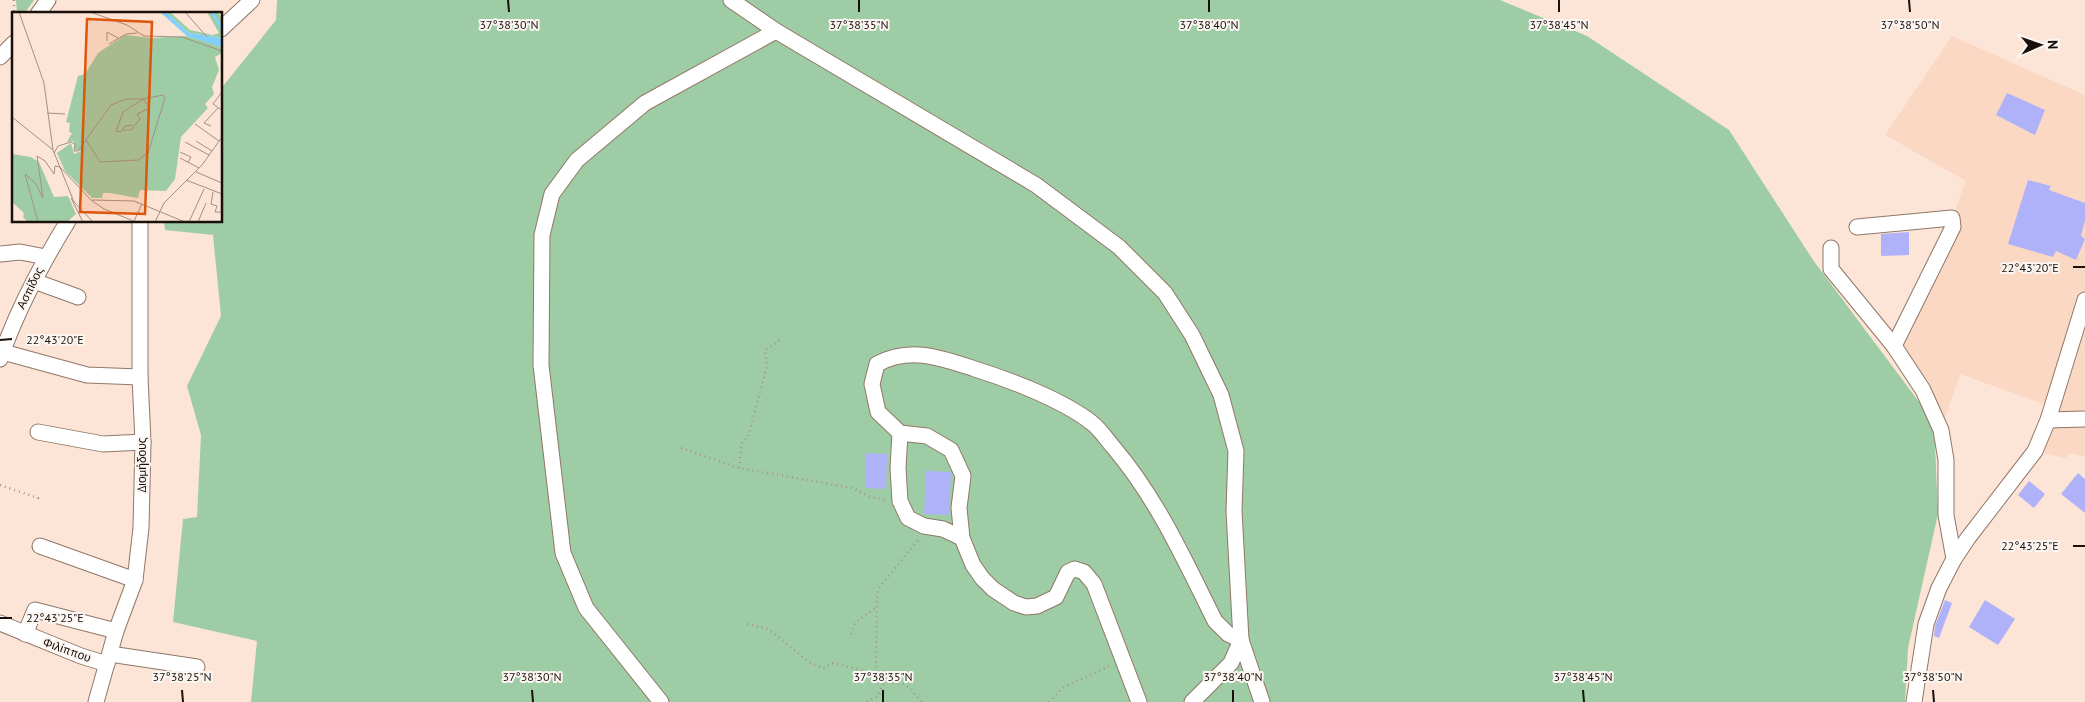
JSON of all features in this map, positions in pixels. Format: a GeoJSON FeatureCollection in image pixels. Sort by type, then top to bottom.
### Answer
{"type":"FeatureCollection","features":[{"type":"Feature","properties":{"kind":"street"},"geometry":{"type":"LineString","coordinates":[[222,28],[252,0]]}},
{"type":"Feature","properties":{"kind":"street"},"geometry":{"type":"LineString","coordinates":[[731,0],[776,30],[1036,185],[1120,247],[1166,293],[1192,335],[1221,395],[1236,451],[1234,511],[1241,640],[1262,702]]}},
{"type":"Feature","properties":{"kind":"street"},"geometry":{"type":"LineString","coordinates":[[662,702],[586,608],[564,553],[541,365],[542,235],[552,194],[577,160],[645,103],[776,30]]}},
{"type":"Feature","properties":{"kind":"street"},"geometry":{"type":"LineString","coordinates":[[0,57],[12,45]]}},
{"type":"Feature","properties":{"kind":"street"},"geometry":{"type":"LineString","coordinates":[[1857,227],[1952,218],[1953,227],[1894,346]]}},
{"type":"Feature","properties":{"kind":"street","name":"Ασπίδος"},"geometry":{"type":"LineString","coordinates":[[1,356],[12,324],[46,257],[67,222]]}},
{"type":"Feature","properties":{"kind":"street","name":"Διομήδους"},"geometry":{"type":"LineString","coordinates":[[96,702],[116,631],[135,580],[142,528],[143,442],[140,377],[140,222]]}},
{"type":"Feature","properties":{"kind":"street"},"geometry":{"type":"LineString","coordinates":[[1831,248],[1831,269],[1894,346],[1923,390],[1941,430],[1946,460],[1946,515],[1954,559]]}},
{"type":"Feature","properties":{"kind":"street"},"geometry":{"type":"LineString","coordinates":[[0,254],[20,252],[46,257]]}},
{"type":"Feature","properties":{"kind":"street"},"geometry":{"type":"LineString","coordinates":[[34,281],[78,297]]}},
{"type":"Feature","properties":{"kind":"street"},"geometry":{"type":"LineString","coordinates":[[1914,702],[1926,624],[1939,588],[1954,559],[2035,451],[2048,420],[2085,300]]}},
{"type":"Feature","properties":{"kind":"street"},"geometry":{"type":"LineString","coordinates":[[1139,702],[1094,584],[1084,572],[1076,569],[1068,572],[1056,597],[1037,606],[1026,607],[1014,603],[993,589],[982,578],[962,538],[959,508],[962,476],[951,450],[927,436],[900,433],[878,412],[872,384],[877,364],[893,356],[933,355],[987,372],[1048,398],[1092,423],[1126,463],[1162,515],[1214,622],[1228,634],[1241,640]]}},
{"type":"Feature","properties":{"kind":"street"},"geometry":{"type":"LineString","coordinates":[[1,356],[87,375],[140,377]]}},
{"type":"Feature","properties":{"kind":"street"},"geometry":{"type":"LineString","coordinates":[[2048,420],[2085,419]]}},
{"type":"Feature","properties":{"kind":"street"},"geometry":{"type":"LineString","coordinates":[[38,432],[104,444],[143,442]]}},
{"type":"Feature","properties":{"kind":"street"},"geometry":{"type":"LineString","coordinates":[[900,433],[898,468],[900,501],[908,518],[924,526],[943,529],[962,538]]}},
{"type":"Feature","properties":{"kind":"street"},"geometry":{"type":"LineString","coordinates":[[40,546],[135,580]]}},
{"type":"Feature","properties":{"kind":"street"},"geometry":{"type":"LineString","coordinates":[[25,634],[35,610],[116,631]]}},
{"type":"Feature","properties":{"kind":"street","name":"Φιλίππου"},"geometry":{"type":"LineString","coordinates":[[0,623],[25,634],[108,659],[197,667]]}},
{"type":"Feature","properties":{"kind":"street"},"geometry":{"type":"LineString","coordinates":[[1192,702],[1231,663],[1241,640]]}},
{"type":"Feature","properties":{"kind":"path"},"geometry":{"type":"LineString","coordinates":[[739,468],[742,442],[748,437],[767,366],[765,350],[780,340]]}},
{"type":"Feature","properties":{"kind":"path"},"geometry":{"type":"LineString","coordinates":[[681,448],[739,468],[853,488],[870,497],[900,501]]}},
{"type":"Feature","properties":{"kind":"path"},"geometry":{"type":"LineString","coordinates":[[0,485],[38,498],[36,502]]}},
{"type":"Feature","properties":{"kind":"path"},"geometry":{"type":"LineString","coordinates":[[884,682],[876,671],[876,607],[879,588],[918,541],[924,526]]}},
{"type":"Feature","properties":{"kind":"path"},"geometry":{"type":"LineString","coordinates":[[851,634],[855,623],[876,607]]}},
{"type":"Feature","properties":{"kind":"path"},"geometry":{"type":"LineString","coordinates":[[747,624],[768,629],[812,664],[824,668],[832,664],[861,670],[877,681],[903,684],[910,688],[921,702]]}},
{"type":"Feature","properties":{"kind":"path"},"geometry":{"type":"LineString","coordinates":[[1049,702],[1064,687],[1123,659]]}},
{"type":"Feature","properties":{"kind":"path"},"geometry":{"type":"LineString","coordinates":[[867,702],[878,696],[884,682]]}},
{"type":"Feature","properties":{"kind":"shaded area"},"geometry":{"type":"Polygon","coordinates":[[[1952,36],[2085,95],[2085,457],[2072,453],[2065,458],[2035,451],[2052,407],[1960,374],[1941,430],[1894,346],[1952,218],[1966,181],[1885,135],[1952,36]]]}},
{"type":"Feature","properties":{"kind":"green space"},"geometry":{"type":"Polygon","coordinates":[[[16,0],[34,0],[25,12],[17,12],[16,0]]]}},
{"type":"Feature","properties":{"kind":"green space"},"geometry":{"type":"Polygon","coordinates":[[[277,0],[1500,0],[1587,36],[1729,130],[1813,260],[1934,422],[1938,514],[1908,648],[1905,702],[251,702],[257,641],[173,622],[183,519],[197,517],[201,435],[187,386],[221,316],[213,235],[165,230],[164,222],[222,222],[222,85],[276,20],[277,0]]]}},
{"type":"Feature","properties":{"kind":"building"},"geometry":{"type":"Polygon","coordinates":[[[2007,93],[2045,110],[2035,135],[1996,115],[2007,93]]]}},
{"type":"Feature","properties":{"kind":"building"},"geometry":{"type":"Polygon","coordinates":[[[2028,180],[2051,186],[2049,190],[2085,203],[2085,220],[2081,236],[2085,239],[2076,260],[2056,251],[2053,257],[2008,244],[2028,180]]]}},
{"type":"Feature","properties":{"kind":"building"},"geometry":{"type":"Polygon","coordinates":[[[1909,232],[1909,255],[1881,256],[1881,234],[1909,232]]]}},
{"type":"Feature","properties":{"kind":"building"},"geometry":{"type":"Polygon","coordinates":[[[866,453],[887,454],[886,489],[865,488],[866,453]]]}},
{"type":"Feature","properties":{"kind":"building"},"geometry":{"type":"Polygon","coordinates":[[[926,471],[951,472],[949,515],[924,514],[926,471]]]}},
{"type":"Feature","properties":{"kind":"building"},"geometry":{"type":"Polygon","coordinates":[[[2078,473],[2085,479],[2085,513],[2061,494],[2078,473]]]}},
{"type":"Feature","properties":{"kind":"building"},"geometry":{"type":"Polygon","coordinates":[[[2029,481],[2045,494],[2034,508],[2018,495],[2029,481]]]}},
{"type":"Feature","properties":{"kind":"building"},"geometry":{"type":"Polygon","coordinates":[[[1945,600],[1952,603],[1939,638],[1934,636],[1935,626],[1945,600]]]}},
{"type":"Feature","properties":{"kind":"building"},"geometry":{"type":"Polygon","coordinates":[[[1985,600],[2015,619],[1998,645],[1969,627],[1985,600]]]}}]}
